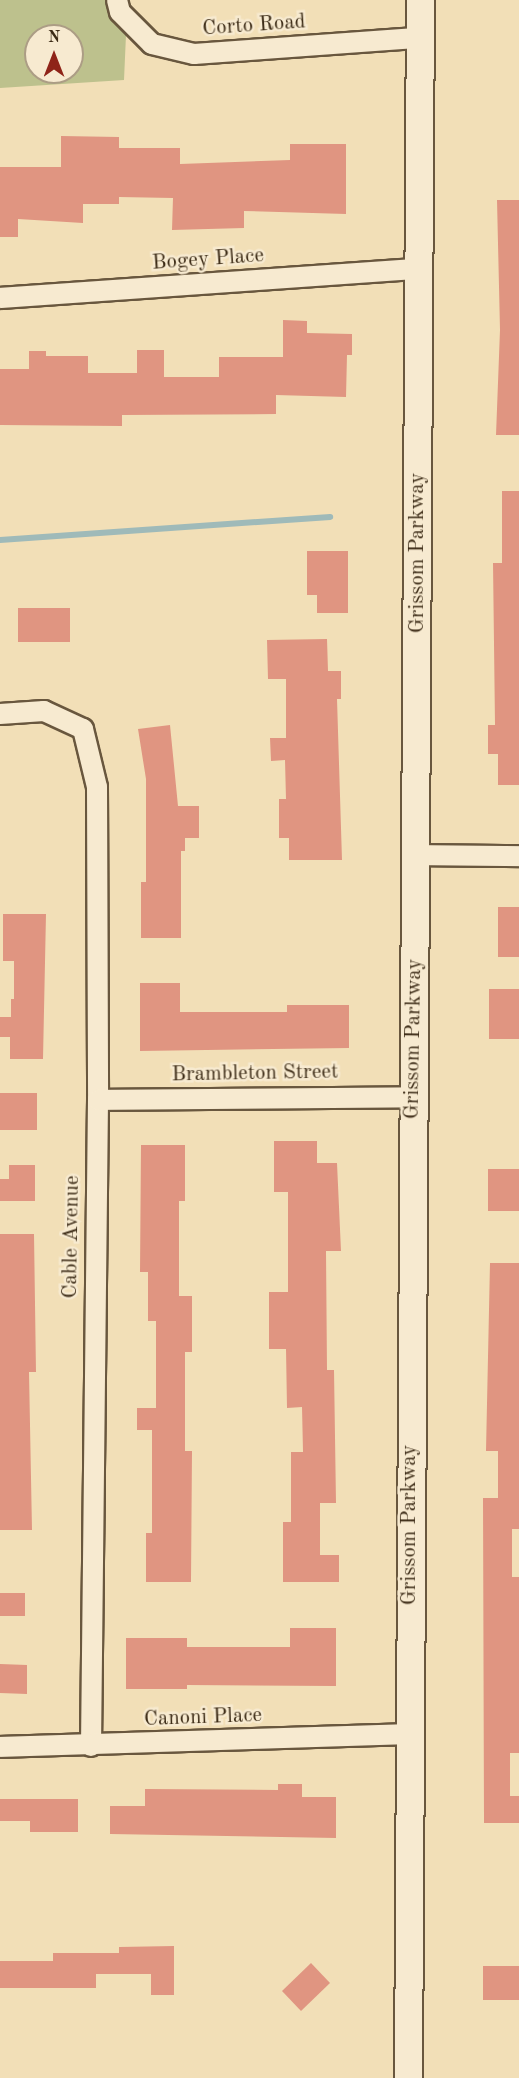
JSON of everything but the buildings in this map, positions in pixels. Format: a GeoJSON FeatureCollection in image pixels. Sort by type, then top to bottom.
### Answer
{"type":"FeatureCollection","features":[{"type":"Feature","properties":{"kind":"main road","name":"Grissom Parkway"},"geometry":{"type":"LineString","coordinates":[[408,2078],[413,1097],[418,855],[420,0]]}},
{"type":"Feature","properties":{"kind":"street","name":"Corto Road"},"geometry":{"type":"LineString","coordinates":[[117,0],[120,12],[152,44],[194,54],[419,38]]}},
{"type":"Feature","properties":{"kind":"street","name":"Bogey Place"},"geometry":{"type":"LineString","coordinates":[[0,298],[419,269]]}},
{"type":"Feature","properties":{"kind":"street","name":"Cable Avenue"},"geometry":{"type":"LineString","coordinates":[[0,714],[44,711],[83,729],[97,788],[98,1100],[91,1746]]}},
{"type":"Feature","properties":{"kind":"street"},"geometry":{"type":"LineString","coordinates":[[418,855],[519,856]]}},
{"type":"Feature","properties":{"kind":"street","name":"Brambleton Street"},"geometry":{"type":"LineString","coordinates":[[98,1100],[413,1097]]}},
{"type":"Feature","properties":{"kind":"street","name":"Canoni Place"},"geometry":{"type":"LineString","coordinates":[[0,1747],[91,1746],[409,1734]]}},
{"type":"Feature","properties":{"kind":"green space"},"geometry":{"type":"Polygon","coordinates":[[[0,0],[106,0],[113,21],[126,35],[124,80],[84,83],[84,24],[24,24],[24,84],[62,84],[0,88],[0,0]]]}},
{"type":"Feature","properties":{"kind":"waterway"},"geometry":{"type":"LineString","coordinates":[[0,540],[330,517]]}}]}
